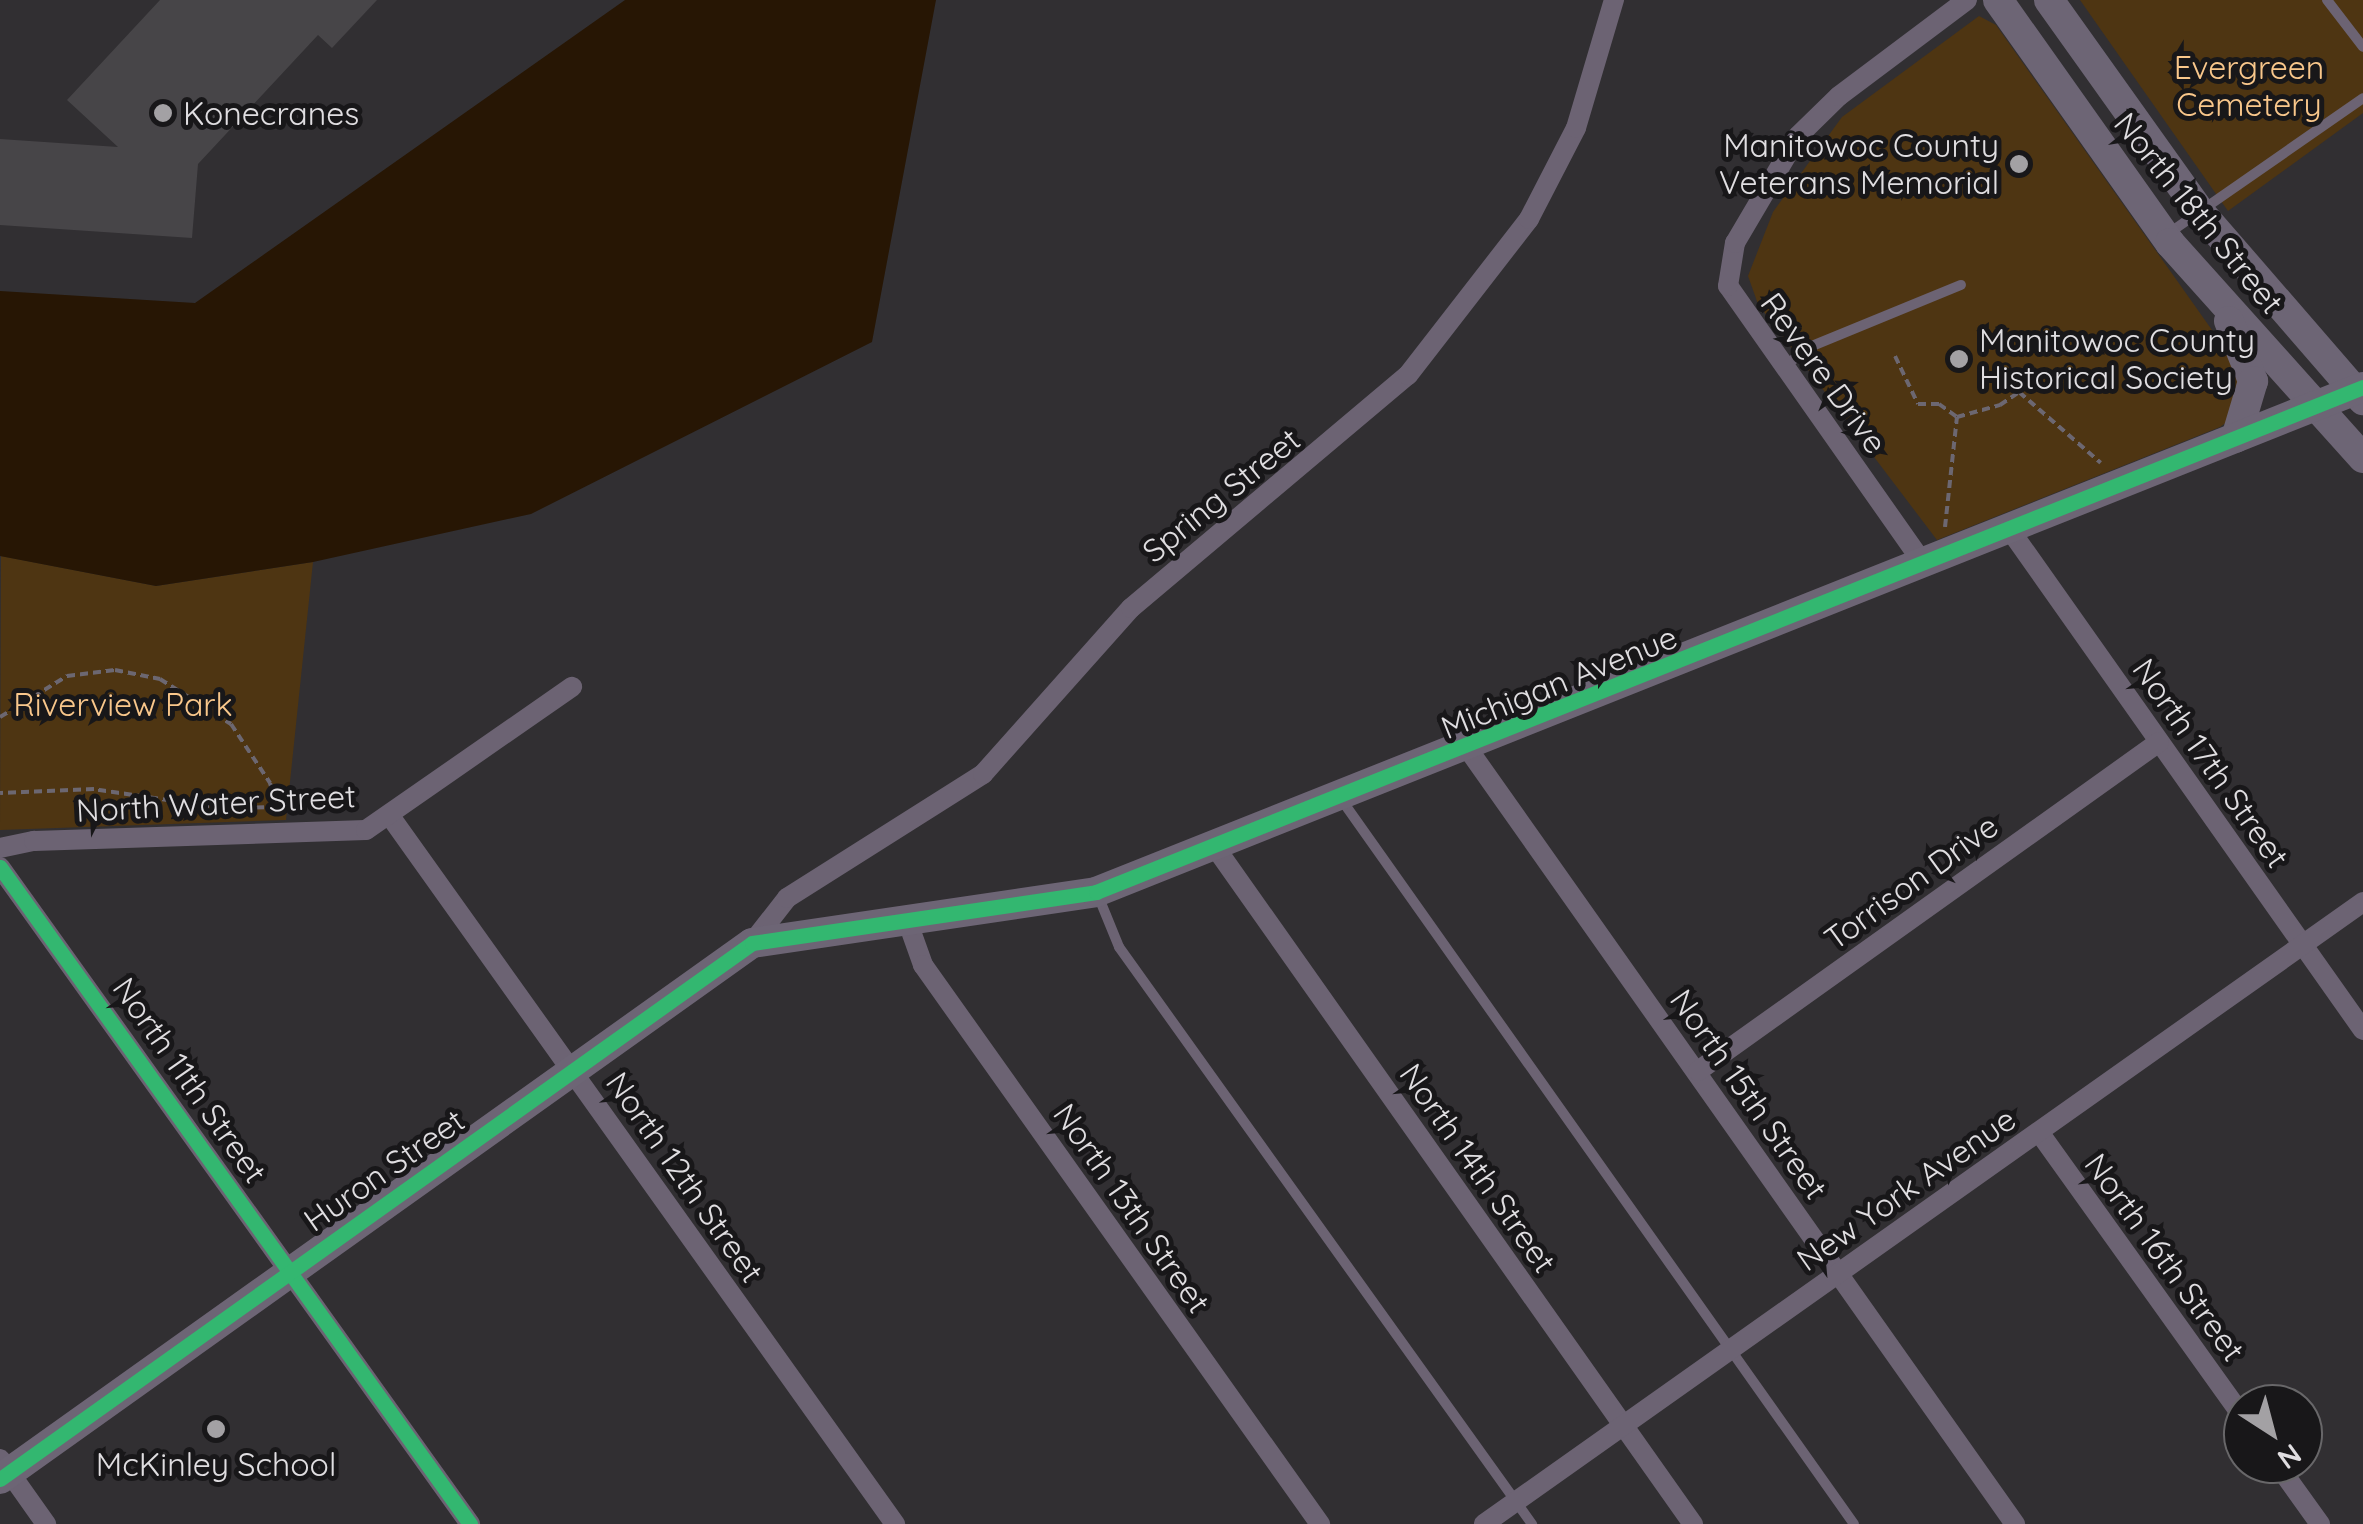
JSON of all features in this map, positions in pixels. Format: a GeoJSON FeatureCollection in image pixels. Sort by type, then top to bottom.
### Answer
{"type":"FeatureCollection","features":[{"type":"Feature","properties":{"kind":"street","name":"Spring Street"},"geometry":{"type":"LineString","coordinates":[[752,943],[787,898],[983,774],[1131,608],[1408,375],[1529,219],[1576,128],[1614,0]]}},
{"type":"Feature","properties":{"kind":"street","name":"Revere Drive"},"geometry":{"type":"LineString","coordinates":[[1924,563],[1782,368],[1728,286],[1735,242],[1769,176],[1816,115],[1967,0]]}},
{"type":"Feature","properties":{"kind":"street","name":"North 18th Street"},"geometry":{"type":"LineString","coordinates":[[1998,0],[2164,236],[2363,458]]}},
{"type":"Feature","properties":{"kind":"street","name":"North 18th Street"},"geometry":{"type":"LineString","coordinates":[[2049,0],[2200,212],[2360,392]]}},
{"type":"Feature","properties":{"kind":"street"},"geometry":{"type":"LineString","coordinates":[[2218,295],[2252,381],[2236,438]]}},
{"type":"Feature","properties":{"kind":"street","name":"Michigan Avenue"},"geometry":{"type":"LineString","coordinates":[[752,943],[1096,892],[1468,749],[2236,438],[2360,392]]}},
{"type":"Feature","properties":{"kind":"street","name":"North 17th Street"},"geometry":{"type":"LineString","coordinates":[[2010,530],[2363,1030]]}},
{"type":"Feature","properties":{"kind":"street","name":"North Water Street"},"geometry":{"type":"LineString","coordinates":[[0,848],[34,841],[366,830],[572,687]]}},
{"type":"Feature","properties":{"kind":"street","name":"Torrison Drive"},"geometry":{"type":"LineString","coordinates":[[1698,1072],[2159,742]]}},
{"type":"Feature","properties":{"kind":"street","name":"North 15th Street"},"geometry":{"type":"LineString","coordinates":[[1468,749],[2015,1524]]}},
{"type":"Feature","properties":{"kind":"street","name":"North 12th Street"},"geometry":{"type":"LineString","coordinates":[[390,816],[895,1524]]}},
{"type":"Feature","properties":{"kind":"street","name":"North 14th Street"},"geometry":{"type":"LineString","coordinates":[[1215,847],[1692,1524]]}},
{"type":"Feature","properties":{"kind":"street","name":"North 11th Street"},"geometry":{"type":"LineString","coordinates":[[0,866],[470,1524]]}},
{"type":"Feature","properties":{"kind":"street","name":"New York Avenue"},"geometry":{"type":"LineString","coordinates":[[1484,1524],[2363,902]]}},
{"type":"Feature","properties":{"kind":"street","name":"North 13th Street"},"geometry":{"type":"LineString","coordinates":[[908,920],[923,965],[1320,1524]]}},
{"type":"Feature","properties":{"kind":"street","name":"Huron Street"},"geometry":{"type":"LineString","coordinates":[[3,1470],[752,943]]}},
{"type":"Feature","properties":{"kind":"street","name":"North 16th Street"},"geometry":{"type":"LineString","coordinates":[[2038,1132],[2223,1389]]}},
{"type":"Feature","properties":{"kind":"street"},"geometry":{"type":"LineString","coordinates":[[3,1470],[46,1524]]}},
{"type":"Feature","properties":{"kind":"street"},"geometry":{"type":"LineString","coordinates":[[2291,1484],[2320,1524]]}},
{"type":"Feature","properties":{"kind":"lane"},"geometry":{"type":"LineString","coordinates":[[2327,0],[2363,48]]}},
{"type":"Feature","properties":{"kind":"lane"},"geometry":{"type":"LineString","coordinates":[[2164,236],[2363,98]]}},
{"type":"Feature","properties":{"kind":"lane"},"geometry":{"type":"LineString","coordinates":[[1782,368],[1812,346],[1962,285]]}},
{"type":"Feature","properties":{"kind":"lane"},"geometry":{"type":"LineString","coordinates":[[1340,798],[1854,1524]]}},
{"type":"Feature","properties":{"kind":"lane"},"geometry":{"type":"LineString","coordinates":[[1096,892],[1118,947],[1532,1524]]}},
{"type":"Feature","properties":{"kind":"path"},"geometry":{"type":"LineString","coordinates":[[1895,356],[1918,404],[1938,404],[1957,417],[2000,405],[2019,392],[2102,463]]}},
{"type":"Feature","properties":{"kind":"path"},"geometry":{"type":"LineString","coordinates":[[1945,527],[1957,417]]}},
{"type":"Feature","properties":{"kind":"path"},"geometry":{"type":"LineString","coordinates":[[0,716],[67,676],[115,670],[160,679],[231,724],[270,783],[277,807],[222,808],[94,790],[0,793]]}},
{"type":"Feature","properties":{"kind":"green space","name":"Evergreen Cemetery"},"geometry":{"type":"Polygon","coordinates":[[[2080,0],[2363,0],[2363,113],[2228,211],[2080,0]]]}},
{"type":"Feature","properties":{"kind":"green space"},"geometry":{"type":"Polygon","coordinates":[[[1979,16],[1996,25],[2241,371],[2234,417],[2220,427],[1937,540],[1758,304],[1748,276],[1773,212],[1842,117],[1979,16]]]}},
{"type":"Feature","properties":{"kind":"green space","name":"Riverview Park"},"geometry":{"type":"Polygon","coordinates":[[[1,556],[156,586],[313,562],[286,820],[0,830],[1,556]]]}},
{"type":"Feature","properties":{"kind":"shaded area"},"geometry":{"type":"Polygon","coordinates":[[[625,0],[936,0],[872,342],[531,514],[313,562],[156,586],[0,556],[0,291],[195,303],[625,0]]]}},
{"type":"Feature","properties":{"kind":"building","name":"Konecranes"},"geometry":{"type":"Polygon","coordinates":[[[160,0],[377,0],[332,48],[318,35],[198,164],[192,238],[0,225],[0,139],[118,147],[67,100],[160,0]]]}},
{"type":"Feature","properties":{"kind":"cycle path"},"geometry":{"type":"LineString","coordinates":[[0,1479],[752,943],[1096,892],[2363,387]]}},
{"type":"Feature","properties":{"kind":"cycle path"},"geometry":{"type":"LineString","coordinates":[[0,867],[470,1524]]}},
{"type":"Feature","properties":{"kind":"place","name":"Konecranes"},"geometry":{"type":"Point","coordinates":[163,113]}},
{"type":"Feature","properties":{"kind":"place","name":"Manitowoc County Veterans Memorial"},"geometry":{"type":"Point","coordinates":[2019,164]}},
{"type":"Feature","properties":{"kind":"place","name":"Manitowoc County Historical Society"},"geometry":{"type":"Point","coordinates":[1959,359]}},
{"type":"Feature","properties":{"kind":"place","name":"McKinley School"},"geometry":{"type":"Point","coordinates":[216,1429]}}]}
